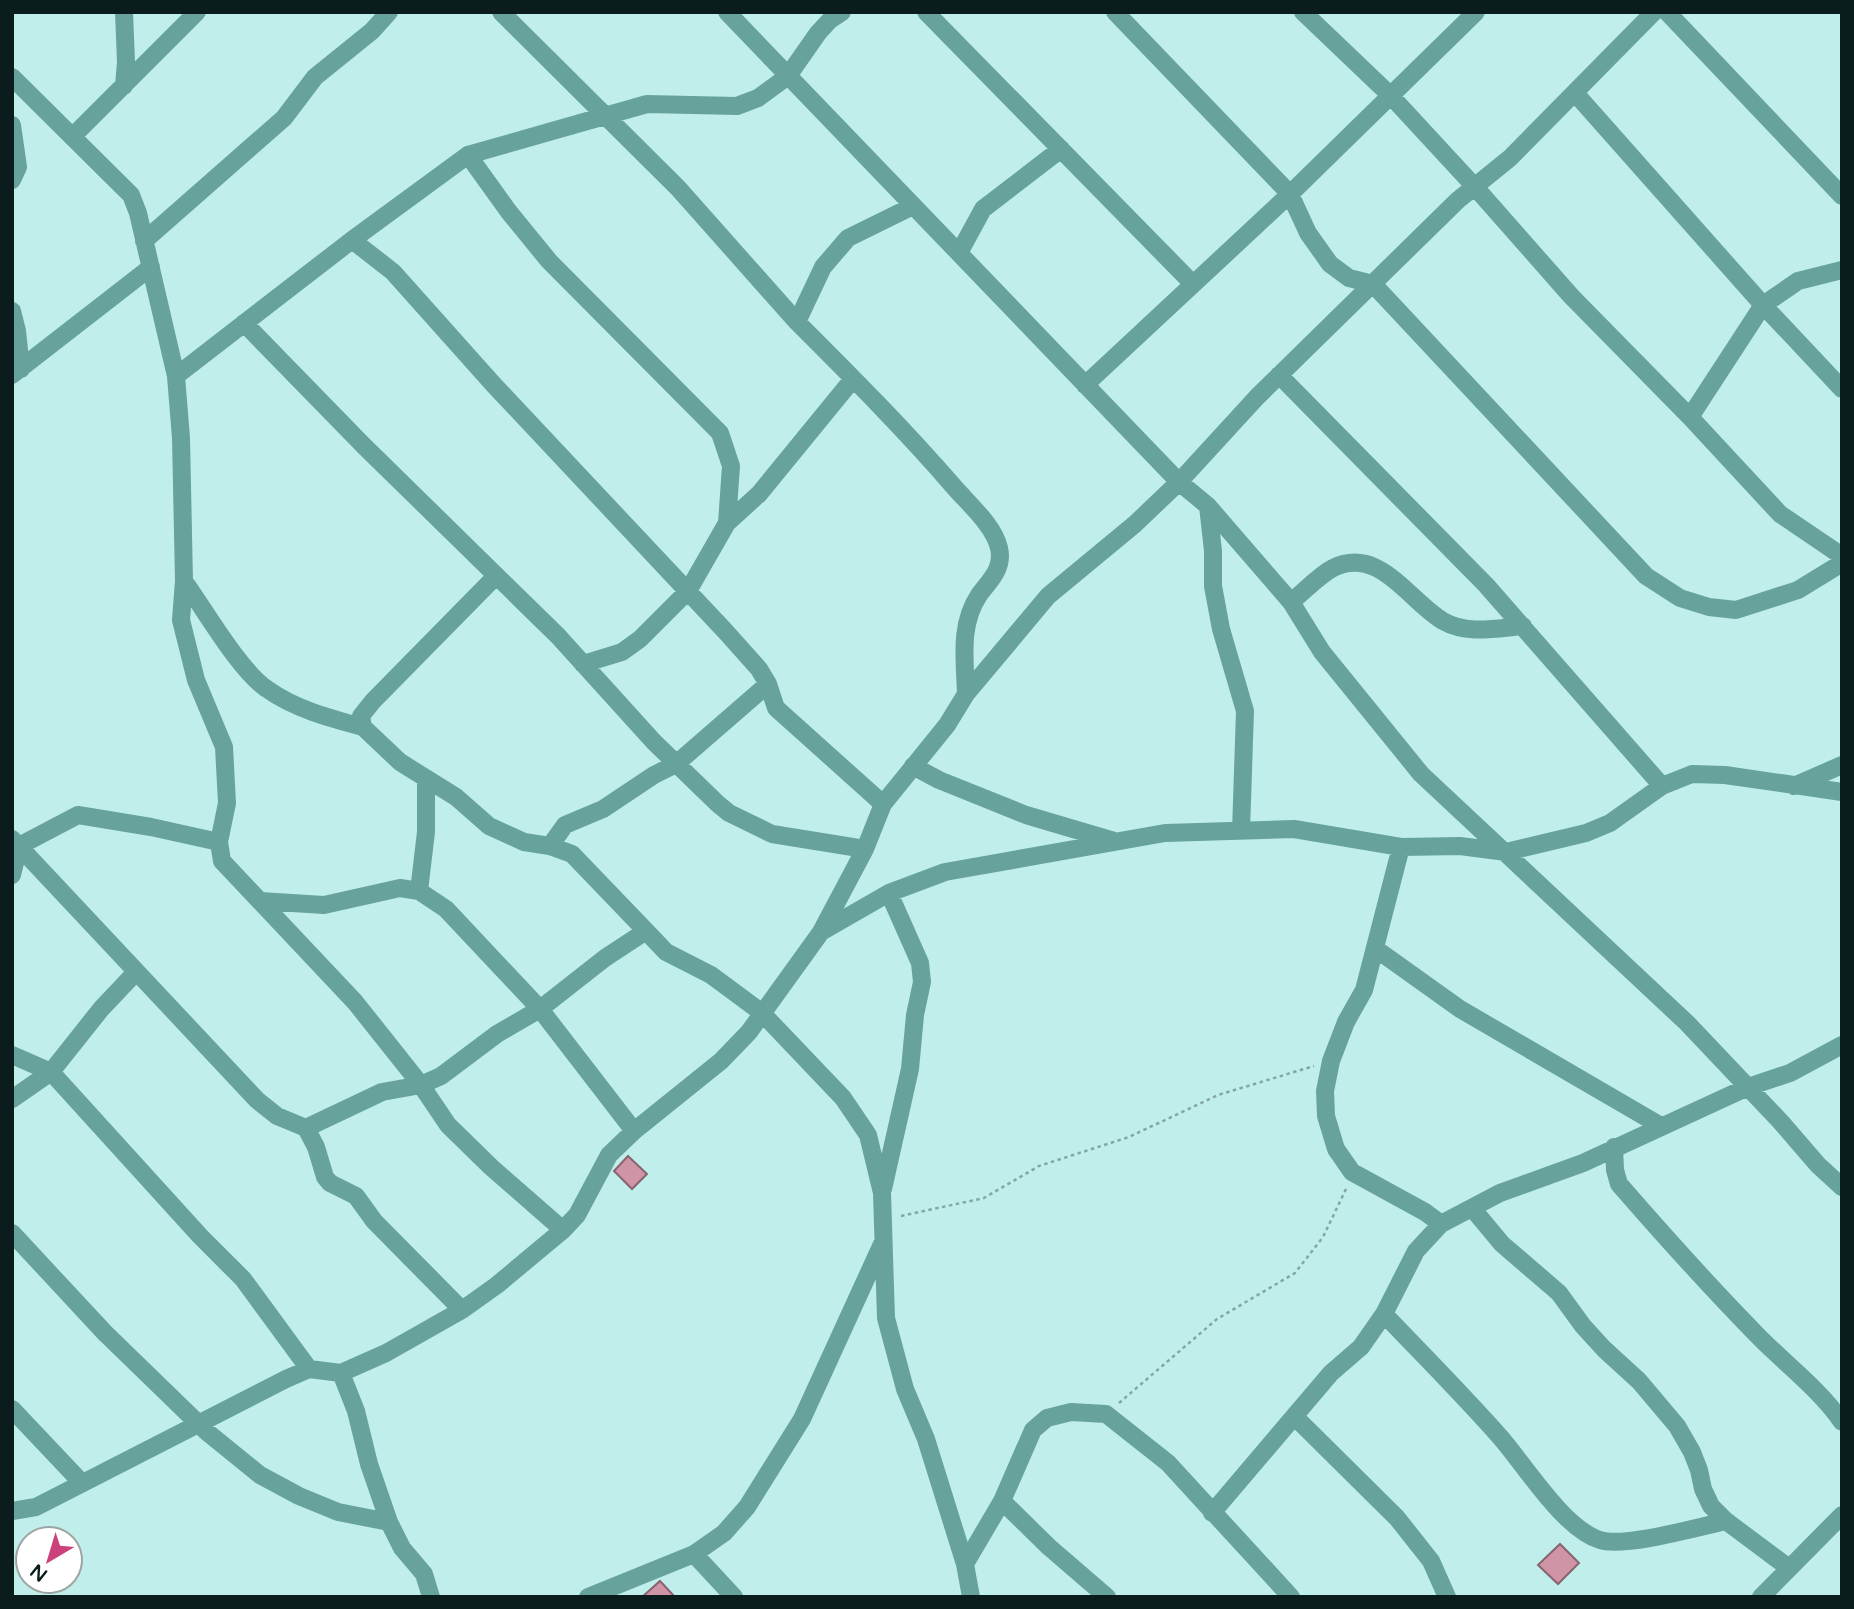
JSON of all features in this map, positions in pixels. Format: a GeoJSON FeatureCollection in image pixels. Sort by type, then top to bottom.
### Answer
{"type":"FeatureCollection","features":[{"type":"Feature","properties":{"kind":"street"},"geometry":{"type":"LineString","coordinates":[[124,12],[124,86]]}},
{"type":"Feature","properties":{"kind":"street"},"geometry":{"type":"LineString","coordinates":[[72,137],[197,12]]}},
{"type":"Feature","properties":{"kind":"street"},"geometry":{"type":"LineString","coordinates":[[144,241],[284,118],[315,77],[372,31],[389,12]]}},
{"type":"Feature","properties":{"kind":"street"},"geometry":{"type":"LineString","coordinates":[[501,12],[678,188],[797,322],[901,426],[992,533],[999,549],[998,566],[968,616],[964,638],[966,694]]}},
{"type":"Feature","properties":{"kind":"street"},"geometry":{"type":"LineString","coordinates":[[727,12],[1179,482],[1208,506],[1291,602],[1322,652],[1413,764],[1687,1024],[1818,1165],[1842,1187]]}},
{"type":"Feature","properties":{"kind":"street"},"geometry":{"type":"LineString","coordinates":[[176,376],[352,240],[468,155],[646,104],[737,106],[758,98],[788,76],[818,33],[842,12]]}},
{"type":"Feature","properties":{"kind":"street"},"geometry":{"type":"LineString","coordinates":[[926,12],[1193,284]]}},
{"type":"Feature","properties":{"kind":"street"},"geometry":{"type":"LineString","coordinates":[[1115,12],[1290,194],[1308,233],[1330,264],[1349,278],[1373,284],[1646,576],[1679,598],[1709,607],[1736,610],[1798,590],[1842,563]]}},
{"type":"Feature","properties":{"kind":"street"},"geometry":{"type":"LineString","coordinates":[[1303,12],[1390,95],[1571,296],[1690,416],[1780,514],[1842,556]]}},
{"type":"Feature","properties":{"kind":"street"},"geometry":{"type":"LineString","coordinates":[[1085,385],[1290,194],[1476,12]]}},
{"type":"Feature","properties":{"kind":"street"},"geometry":{"type":"LineString","coordinates":[[12,1511],[36,1507],[309,1369],[341,1373],[386,1353],[462,1310],[497,1285],[563,1230],[577,1215],[609,1156],[720,1061],[748,1032],[821,932],[865,849],[883,804],[947,725],[966,694],[1048,596],[1126,533],[1179,482],[1279,375],[1475,187],[1510,158],[1654,12]]}},
{"type":"Feature","properties":{"kind":"street"},"geometry":{"type":"LineString","coordinates":[[1667,12],[1842,196]]}},
{"type":"Feature","properties":{"kind":"street"},"geometry":{"type":"LineString","coordinates":[[12,77],[131,195],[151,267],[176,376],[181,438],[184,580],[181,620],[197,680],[224,747],[228,803],[219,842],[222,860],[355,1002],[421,1085],[448,1125],[563,1230]]}},
{"type":"Feature","properties":{"kind":"street"},"geometry":{"type":"LineString","coordinates":[[1575,93],[1763,305],[1842,389]]}},
{"type":"Feature","properties":{"kind":"street"},"geometry":{"type":"LineString","coordinates":[[12,125],[18,167],[12,180]]}},
{"type":"Feature","properties":{"kind":"street"},"geometry":{"type":"LineString","coordinates":[[959,253],[984,209],[1060,149]]}},
{"type":"Feature","properties":{"kind":"street"},"geometry":{"type":"LineString","coordinates":[[468,155],[549,261],[720,433],[731,467],[727,523]]}},
{"type":"Feature","properties":{"kind":"street"},"geometry":{"type":"LineString","coordinates":[[797,322],[823,268],[848,238],[913,206]]}},
{"type":"Feature","properties":{"kind":"street"},"geometry":{"type":"LineString","coordinates":[[352,240],[393,272],[759,669],[768,684],[776,708],[883,804]]}},
{"type":"Feature","properties":{"kind":"street"},"geometry":{"type":"LineString","coordinates":[[17,372],[151,267]]}},
{"type":"Feature","properties":{"kind":"street"},"geometry":{"type":"LineString","coordinates":[[1690,416],[1763,305],[1798,281],[1842,270]]}},
{"type":"Feature","properties":{"kind":"street"},"geometry":{"type":"LineString","coordinates":[[12,312],[17,331],[17,372]]}},
{"type":"Feature","properties":{"kind":"street"},"geometry":{"type":"LineString","coordinates":[[244,323],[354,437],[558,636],[676,764],[729,813],[772,834],[865,849]]}},
{"type":"Feature","properties":{"kind":"street"},"geometry":{"type":"LineString","coordinates":[[1279,375],[1486,585],[1662,786]]}},
{"type":"Feature","properties":{"kind":"street"},"geometry":{"type":"LineString","coordinates":[[583,664],[622,652],[631,646],[688,591],[727,523],[759,494],[853,379]]}},
{"type":"Feature","properties":{"kind":"street"},"geometry":{"type":"LineString","coordinates":[[1208,506],[1213,551],[1213,586],[1245,711],[1241,831]]}},
{"type":"Feature","properties":{"kind":"street"},"geometry":{"type":"LineString","coordinates":[[1291,602],[1335,567],[1367,562],[1381,569],[1444,621],[1475,630],[1523,626]]}},
{"type":"Feature","properties":{"kind":"street"},"geometry":{"type":"LineString","coordinates":[[363,727],[362,716],[373,701],[496,576]]}},
{"type":"Feature","properties":{"kind":"street"},"geometry":{"type":"LineString","coordinates":[[184,580],[246,671],[266,689],[312,713],[363,727],[400,762],[456,797],[489,826],[524,842],[550,846],[572,854],[666,952],[711,975],[761,1012],[843,1098],[868,1135],[882,1193],[886,1318],[905,1389],[926,1439],[965,1564],[971,1597]]}},
{"type":"Feature","properties":{"kind":"street"},"geometry":{"type":"LineString","coordinates":[[550,846],[565,825],[603,809],[654,775],[676,764],[768,684]]}},
{"type":"Feature","properties":{"kind":"street"},"geometry":{"type":"LineString","coordinates":[[1794,786],[1842,765]]}},
{"type":"Feature","properties":{"kind":"street"},"geometry":{"type":"LineString","coordinates":[[913,766],[939,780],[1026,815],[1064,824],[1117,842]]}},
{"type":"Feature","properties":{"kind":"street"},"geometry":{"type":"LineString","coordinates":[[821,932],[888,893],[945,872],[1165,833],[1294,829],[1401,846],[1460,846],[1506,852],[1586,833],[1610,823],[1662,786],[1692,774],[1725,775],[1842,792]]}},
{"type":"Feature","properties":{"kind":"street"},"geometry":{"type":"LineString","coordinates":[[419,891],[425,832],[426,778]]}},
{"type":"Feature","properties":{"kind":"street"},"geometry":{"type":"LineString","coordinates":[[16,843],[78,815],[219,842]]}},
{"type":"Feature","properties":{"kind":"street"},"geometry":{"type":"LineString","coordinates":[[12,875],[16,843]]}},
{"type":"Feature","properties":{"kind":"street"},"geometry":{"type":"LineString","coordinates":[[16,843],[257,1101],[277,1116],[306,1128],[316,1147],[325,1177],[330,1183],[356,1196],[374,1220],[462,1310]]}},
{"type":"Feature","properties":{"kind":"street"},"geometry":{"type":"LineString","coordinates":[[1401,846],[1364,990],[1346,1022],[1331,1061],[1325,1091],[1326,1116],[1336,1149],[1352,1172],[1425,1212],[1441,1224]]}},
{"type":"Feature","properties":{"kind":"street"},"geometry":{"type":"LineString","coordinates":[[260,901],[324,905],[400,888],[419,891],[446,909],[540,1009],[634,1132]]}},
{"type":"Feature","properties":{"kind":"street"},"geometry":{"type":"LineString","coordinates":[[882,1193],[910,1069],[915,1015],[922,982],[920,963],[888,893]]}},
{"type":"Feature","properties":{"kind":"street"},"geometry":{"type":"LineString","coordinates":[[306,1128],[382,1092],[421,1085],[441,1076],[497,1034],[540,1009],[605,958],[646,931]]}},
{"type":"Feature","properties":{"kind":"street"},"geometry":{"type":"LineString","coordinates":[[1376,949],[1460,1009],[1661,1126]]}},
{"type":"Feature","properties":{"kind":"street"},"geometry":{"type":"LineString","coordinates":[[12,1099],[51,1072],[101,1009],[136,972]]}},
{"type":"Feature","properties":{"kind":"street"},"geometry":{"type":"LineString","coordinates":[[1212,1513],[1331,1373],[1361,1347],[1384,1314],[1416,1251],[1441,1224],[1500,1193],[1583,1163],[1748,1087],[1790,1073],[1842,1045]]}},
{"type":"Feature","properties":{"kind":"street"},"geometry":{"type":"LineString","coordinates":[[12,1055],[51,1072],[200,1236],[243,1279],[309,1369]]}},
{"type":"Feature","properties":{"kind":"street"},"geometry":{"type":"LineString","coordinates":[[1614,1147],[1619,1184],[1690,1266],[1793,1372],[1828,1402],[1842,1422]]}},
{"type":"Feature","properties":{"kind":"street"},"geometry":{"type":"LineString","coordinates":[[1472,1208],[1502,1244],[1559,1293],[1583,1326],[1639,1381],[1677,1426],[1696,1461],[1703,1489],[1711,1506],[1726,1521],[1789,1568]]}},
{"type":"Feature","properties":{"kind":"street"},"geometry":{"type":"LineString","coordinates":[[12,1233],[105,1334],[198,1423],[260,1475],[338,1513],[389,1522]]}},
{"type":"Feature","properties":{"kind":"street"},"geometry":{"type":"LineString","coordinates":[[588,1597],[694,1554],[724,1533],[747,1507],[802,1419],[883,1241]]}},
{"type":"Feature","properties":{"kind":"street"},"geometry":{"type":"LineString","coordinates":[[1384,1314],[1480,1415],[1548,1497],[1582,1531],[1602,1541],[1623,1541],[1674,1534],[1726,1521]]}},
{"type":"Feature","properties":{"kind":"street"},"geometry":{"type":"LineString","coordinates":[[341,1373],[389,1522],[402,1548],[424,1574],[431,1597]]}},
{"type":"Feature","properties":{"kind":"street"},"geometry":{"type":"LineString","coordinates":[[12,1409],[82,1483]]}},
{"type":"Feature","properties":{"kind":"street"},"geometry":{"type":"LineString","coordinates":[[965,1564],[1002,1501],[1033,1430],[1047,1418],[1071,1412],[1106,1414],[1168,1464],[1292,1597]]}},
{"type":"Feature","properties":{"kind":"street"},"geometry":{"type":"LineString","coordinates":[[1295,1417],[1397,1518],[1431,1561],[1447,1597]]}},
{"type":"Feature","properties":{"kind":"street"},"geometry":{"type":"LineString","coordinates":[[1002,1501],[1049,1547],[1107,1597]]}},
{"type":"Feature","properties":{"kind":"street"},"geometry":{"type":"LineString","coordinates":[[1761,1597],[1842,1515]]}},
{"type":"Feature","properties":{"kind":"street"},"geometry":{"type":"LineString","coordinates":[[694,1554],[734,1597]]}},
{"type":"Feature","properties":{"kind":"path"},"geometry":{"type":"LineString","coordinates":[[884,1220],[984,1198],[1039,1166],[1129,1137],[1218,1095],[1331,1061]]}},
{"type":"Feature","properties":{"kind":"path"},"geometry":{"type":"LineString","coordinates":[[1106,1414],[1217,1319],[1295,1273],[1323,1237],[1339,1207],[1352,1172]]}},
{"type":"Feature","properties":{"kind":"building"},"geometry":{"type":"Polygon","coordinates":[[[628,1156],[647,1174],[632,1189],[614,1171],[628,1156]]]}},
{"type":"Feature","properties":{"kind":"building"},"geometry":{"type":"Polygon","coordinates":[[[1560,1544],[1579,1563],[1558,1584],[1538,1565],[1560,1544]]]}},
{"type":"Feature","properties":{"kind":"building"},"geometry":{"type":"Polygon","coordinates":[[[660,1581],[675,1597],[642,1597],[660,1581]]]}}]}
